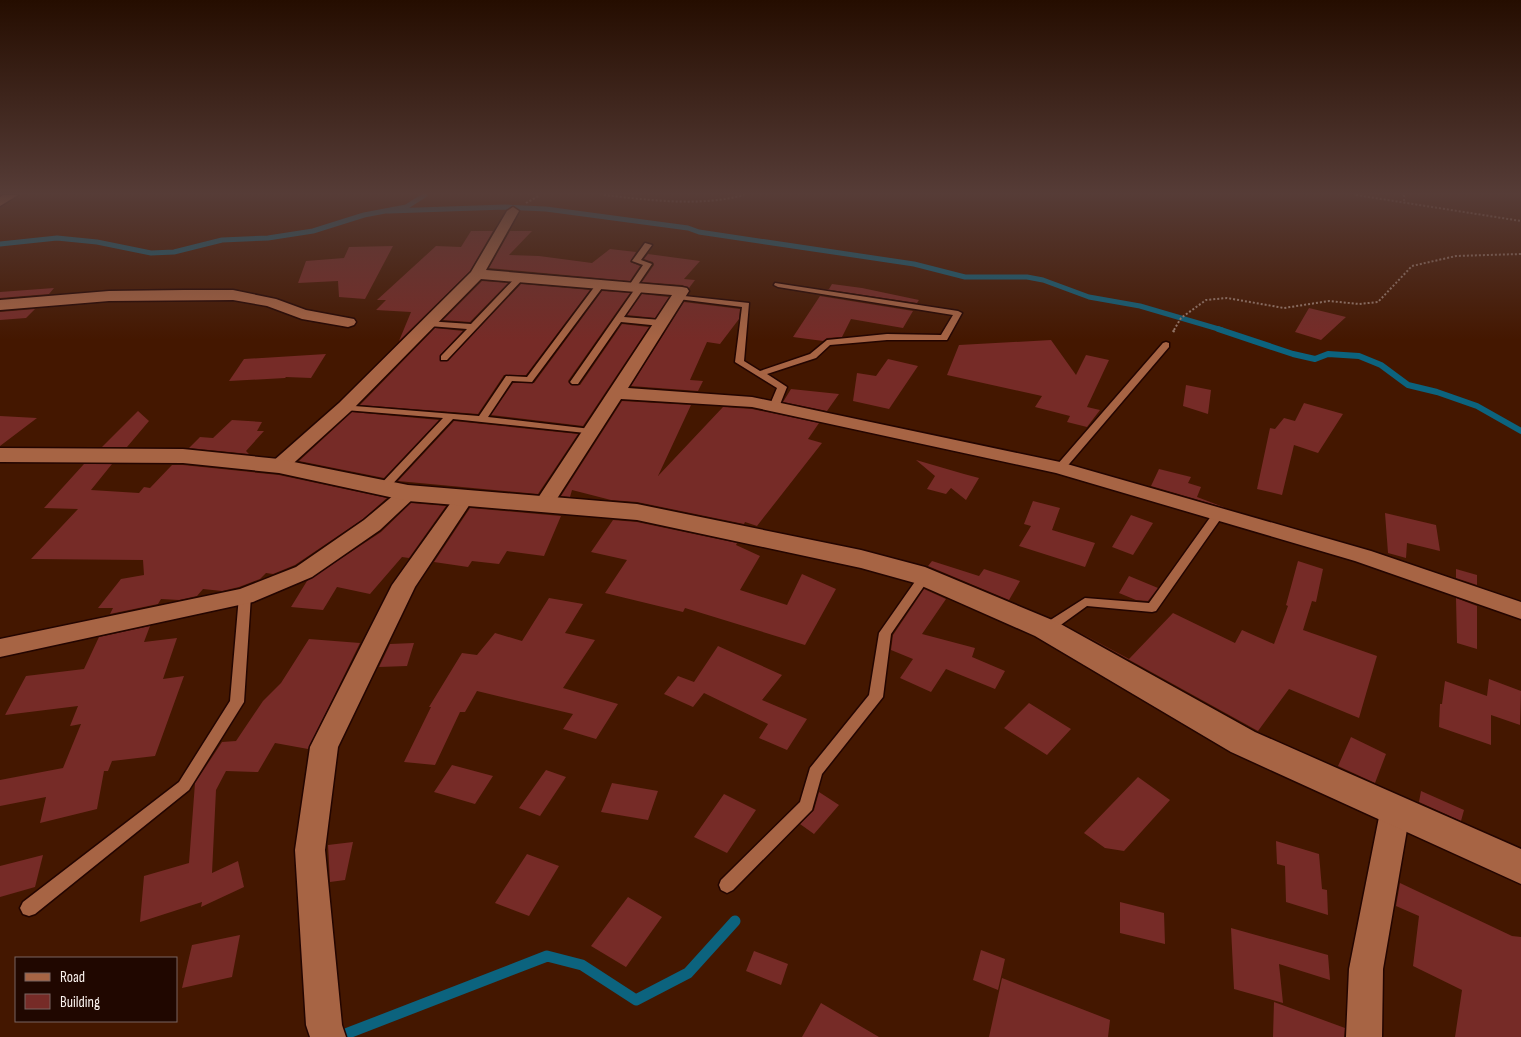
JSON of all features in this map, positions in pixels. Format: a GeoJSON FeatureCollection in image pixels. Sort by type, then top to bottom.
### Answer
{"type":"FeatureCollection","features":[{"type":"Feature","properties":{"kind":"street"},"geometry":{"type":"LineString","coordinates":[[279,466],[346,407],[477,274],[494,243]]}},
{"type":"Feature","properties":{"kind":"street"},"geometry":{"type":"LineString","coordinates":[[477,274],[682,291],[544,504]]}},
{"type":"Feature","properties":{"kind":"street"},"geometry":{"type":"LineString","coordinates":[[0,305],[184,294],[233,296],[271,302],[302,314],[348,322]]}},
{"type":"Feature","properties":{"kind":"street"},"geometry":{"type":"LineString","coordinates":[[0,312],[22,303]]}},
{"type":"Feature","properties":{"kind":"street"},"geometry":{"type":"LineString","coordinates":[[616,392],[752,402],[1060,468],[1363,556],[1521,611]]}},
{"type":"Feature","properties":{"kind":"street"},"geometry":{"type":"LineString","coordinates":[[0,454],[183,456],[279,466],[395,491],[637,512],[861,559],[925,576],[1046,629],[1243,742],[1395,812],[1521,867]]}},
{"type":"Feature","properties":{"kind":"street"},"geometry":{"type":"LineString","coordinates":[[0,648],[245,596],[304,572],[372,525],[395,491]]}},
{"type":"Feature","properties":{"kind":"street"},"geometry":{"type":"LineString","coordinates":[[326,1031],[310,850],[324,747],[404,585],[464,498]]}},
{"type":"Feature","properties":{"kind":"street"},"geometry":{"type":"LineString","coordinates":[[1364,1037],[1366,969],[1395,812]]}},
{"type":"Feature","properties":{"kind":"lane"},"geometry":{"type":"LineString","coordinates":[[575,382],[618,319],[636,287],[648,264],[636,261],[648,245]]}},
{"type":"Feature","properties":{"kind":"lane"},"geometry":{"type":"LineString","coordinates":[[444,358],[520,278]]}},
{"type":"Feature","properties":{"kind":"lane"},"geometry":{"type":"LineString","coordinates":[[481,420],[509,378],[529,380],[601,284]]}},
{"type":"Feature","properties":{"kind":"lane"},"geometry":{"type":"LineString","coordinates":[[759,374],[813,356],[827,343],[887,337],[944,338],[958,312],[778,285]]}},
{"type":"Feature","properties":{"kind":"lane"},"geometry":{"type":"LineString","coordinates":[[678,297],[746,305],[739,362],[782,388],[774,407]]}},
{"type":"Feature","properties":{"kind":"lane"},"geometry":{"type":"LineString","coordinates":[[618,319],[661,324]]}},
{"type":"Feature","properties":{"kind":"lane"},"geometry":{"type":"LineString","coordinates":[[429,323],[473,327]]}},
{"type":"Feature","properties":{"kind":"lane"},"geometry":{"type":"LineString","coordinates":[[1060,468],[1166,345]]}},
{"type":"Feature","properties":{"kind":"lane"},"geometry":{"type":"LineString","coordinates":[[346,407],[451,416],[591,432]]}},
{"type":"Feature","properties":{"kind":"lane"},"geometry":{"type":"LineString","coordinates":[[395,491],[451,416]]}},
{"type":"Feature","properties":{"kind":"lane"},"geometry":{"type":"LineString","coordinates":[[1046,629],[1084,602],[1152,608],[1218,514]]}},
{"type":"Feature","properties":{"kind":"lane"},"geometry":{"type":"LineString","coordinates":[[727,885],[807,805],[815,772],[876,697],[886,633],[925,576]]}},
{"type":"Feature","properties":{"kind":"lane"},"geometry":{"type":"LineString","coordinates":[[29,908],[184,786],[237,702],[245,596]]}},
{"type":"Feature","properties":{"kind":"path"},"geometry":{"type":"LineString","coordinates":[[1166,345],[1180,318],[1206,300],[1227,298],[1284,308],[1330,301],[1359,304],[1378,302],[1412,266],[1456,256],[1521,254]]}},
{"type":"Feature","properties":{"kind":"building"},"geometry":{"type":"Polygon","coordinates":[[[463,243],[486,243],[470,271],[399,341],[411,312],[376,310],[386,300],[377,300],[436,246],[461,247],[463,243]]]}},
{"type":"Feature","properties":{"kind":"building"},"geometry":{"type":"Polygon","coordinates":[[[503,243],[520,243],[509,255],[539,256],[592,263],[610,249],[636,252],[630,262],[640,266],[630,281],[489,268],[503,243]]]}},
{"type":"Feature","properties":{"kind":"building"},"geometry":{"type":"Polygon","coordinates":[[[393,246],[365,299],[339,297],[338,281],[298,283],[306,261],[344,258],[349,247],[393,246]]]}},
{"type":"Feature","properties":{"kind":"building"},"geometry":{"type":"Polygon","coordinates":[[[648,254],[700,261],[684,279],[695,280],[689,288],[682,285],[642,282],[654,265],[653,262],[644,259],[648,254]]]}},
{"type":"Feature","properties":{"kind":"building"},"geometry":{"type":"Polygon","coordinates":[[[482,281],[508,283],[470,322],[443,320],[482,281]]]}},
{"type":"Feature","properties":{"kind":"building"},"geometry":{"type":"Polygon","coordinates":[[[521,284],[590,290],[526,375],[504,375],[478,414],[360,405],[435,328],[463,331],[440,355],[440,361],[448,361],[521,284]]]}},
{"type":"Feature","properties":{"kind":"building"},"geometry":{"type":"Polygon","coordinates":[[[832,284],[919,300],[917,303],[824,289],[829,289],[832,284]]]}},
{"type":"Feature","properties":{"kind":"building"},"geometry":{"type":"Polygon","coordinates":[[[54,288],[49,294],[0,298],[0,292],[54,288]]]}},
{"type":"Feature","properties":{"kind":"building"},"geometry":{"type":"Polygon","coordinates":[[[602,291],[630,293],[568,381],[571,385],[580,385],[622,324],[649,327],[583,426],[491,415],[513,383],[534,383],[602,291]]]}},
{"type":"Feature","properties":{"kind":"building"},"geometry":{"type":"Polygon","coordinates":[[[642,294],[669,297],[655,318],[627,315],[642,294]]]}},
{"type":"Feature","properties":{"kind":"building"},"geometry":{"type":"Polygon","coordinates":[[[820,296],[913,311],[903,328],[851,319],[842,337],[827,338],[823,341],[793,337],[820,296]]]}},
{"type":"Feature","properties":{"kind":"building"},"geometry":{"type":"Polygon","coordinates":[[[684,302],[740,309],[739,319],[720,344],[707,342],[690,380],[703,381],[698,391],[631,386],[684,302]]]}},
{"type":"Feature","properties":{"kind":"building"},"geometry":{"type":"Polygon","coordinates":[[[1309,308],[1346,317],[1321,340],[1295,332],[1309,308]]]}},
{"type":"Feature","properties":{"kind":"building"},"geometry":{"type":"Polygon","coordinates":[[[35,309],[26,318],[0,320],[0,312],[35,309]]]}},
{"type":"Feature","properties":{"kind":"building"},"geometry":{"type":"Polygon","coordinates":[[[1051,340],[1076,375],[1086,355],[1109,360],[1087,407],[1100,410],[1087,427],[1067,422],[1070,416],[1035,407],[1042,396],[947,375],[959,345],[1051,340]]]}},
{"type":"Feature","properties":{"kind":"building"},"geometry":{"type":"Polygon","coordinates":[[[326,354],[311,378],[286,377],[229,381],[244,359],[326,354]]]}},
{"type":"Feature","properties":{"kind":"building"},"geometry":{"type":"Polygon","coordinates":[[[888,359],[918,366],[889,409],[853,401],[857,373],[876,376],[888,359]]]}},
{"type":"Feature","properties":{"kind":"building"},"geometry":{"type":"Polygon","coordinates":[[[1186,385],[1211,390],[1208,414],[1183,406],[1186,385]]]}},
{"type":"Feature","properties":{"kind":"building"},"geometry":{"type":"Polygon","coordinates":[[[791,389],[839,394],[827,411],[783,402],[791,389]]]}},
{"type":"Feature","properties":{"kind":"building"},"geometry":{"type":"Polygon","coordinates":[[[622,401],[691,405],[658,476],[723,407],[752,409],[819,423],[808,439],[822,443],[757,526],[745,522],[744,524],[637,502],[611,500],[572,490],[570,497],[561,496],[622,401]]]}},
{"type":"Feature","properties":{"kind":"building"},"geometry":{"type":"Polygon","coordinates":[[[1304,403],[1343,414],[1318,453],[1294,445],[1282,495],[1257,489],[1270,428],[1275,429],[1284,418],[1295,421],[1304,403]]]}},
{"type":"Feature","properties":{"kind":"building"},"geometry":{"type":"Polygon","coordinates":[[[138,411],[149,421],[127,447],[102,447],[138,411]]]}},
{"type":"Feature","properties":{"kind":"building"},"geometry":{"type":"Polygon","coordinates":[[[352,412],[439,420],[384,478],[299,461],[352,412]]]}},
{"type":"Feature","properties":{"kind":"building"},"geometry":{"type":"Polygon","coordinates":[[[0,416],[37,418],[0,446],[0,416]]]}},
{"type":"Feature","properties":{"kind":"building"},"geometry":{"type":"Polygon","coordinates":[[[232,420],[262,422],[257,431],[264,431],[246,451],[249,454],[189,448],[200,437],[213,438],[232,420]]]}},
{"type":"Feature","properties":{"kind":"building"},"geometry":{"type":"Polygon","coordinates":[[[454,421],[578,434],[538,494],[398,481],[454,421]]]}},
{"type":"Feature","properties":{"kind":"building"},"geometry":{"type":"Polygon","coordinates":[[[916,460],[979,478],[966,500],[951,488],[946,494],[927,489],[935,476],[916,460]]]}},
{"type":"Feature","properties":{"kind":"building"},"geometry":{"type":"Polygon","coordinates":[[[84,464],[112,464],[91,490],[139,493],[144,487],[150,488],[172,465],[183,465],[279,475],[387,498],[363,519],[295,565],[273,574],[266,573],[260,579],[239,587],[222,591],[203,589],[197,596],[179,600],[161,599],[158,604],[110,614],[113,608],[98,608],[121,579],[144,575],[143,560],[31,559],[78,509],[44,508],[84,464]]]}},
{"type":"Feature","properties":{"kind":"building"},"geometry":{"type":"Polygon","coordinates":[[[1159,469],[1191,477],[1188,483],[1201,487],[1197,497],[1226,508],[1151,486],[1159,469]]]}},
{"type":"Feature","properties":{"kind":"building"},"geometry":{"type":"Polygon","coordinates":[[[1033,501],[1060,508],[1052,530],[1095,543],[1085,567],[1019,546],[1031,526],[1024,524],[1033,501]]]}},
{"type":"Feature","properties":{"kind":"building"},"geometry":{"type":"Polygon","coordinates":[[[411,503],[446,506],[409,558],[402,557],[370,594],[337,587],[323,610],[291,607],[307,581],[381,532],[411,503]]]}},
{"type":"Feature","properties":{"kind":"building"},"geometry":{"type":"Polygon","coordinates":[[[470,508],[561,516],[544,556],[507,551],[499,564],[472,561],[468,567],[434,562],[470,508]]]}},
{"type":"Feature","properties":{"kind":"building"},"geometry":{"type":"Polygon","coordinates":[[[1385,513],[1436,525],[1440,551],[1407,543],[1406,558],[1388,553],[1385,513]]]}},
{"type":"Feature","properties":{"kind":"building"},"geometry":{"type":"Polygon","coordinates":[[[1131,515],[1153,523],[1133,555],[1112,547],[1131,515]]]}},
{"type":"Feature","properties":{"kind":"building"},"geometry":{"type":"Polygon","coordinates":[[[613,520],[637,522],[737,543],[736,545],[760,556],[740,590],[787,605],[802,574],[836,589],[805,645],[685,608],[683,612],[605,593],[627,560],[591,552],[613,520]]]}},
{"type":"Feature","properties":{"kind":"building"},"geometry":{"type":"Polygon","coordinates":[[[932,561],[979,576],[984,569],[1020,581],[1009,600],[928,566],[932,561]]]}},
{"type":"Feature","properties":{"kind":"building"},"geometry":{"type":"Polygon","coordinates":[[[1298,561],[1323,569],[1316,602],[1312,601],[1303,630],[1377,656],[1359,718],[1289,689],[1258,731],[1077,631],[1129,659],[1173,613],[1235,643],[1242,630],[1274,644],[1288,606],[1286,605],[1298,561]]]}},
{"type":"Feature","properties":{"kind":"building"},"geometry":{"type":"Polygon","coordinates":[[[1456,569],[1477,575],[1477,585],[1456,578],[1456,569]]]}},
{"type":"Feature","properties":{"kind":"building"},"geometry":{"type":"Polygon","coordinates":[[[1129,576],[1158,588],[1148,601],[1136,600],[1119,593],[1129,576]]]}},
{"type":"Feature","properties":{"kind":"building"},"geometry":{"type":"Polygon","coordinates":[[[924,589],[946,599],[922,634],[975,648],[972,657],[1005,671],[995,689],[946,669],[931,692],[900,678],[913,659],[891,650],[893,635],[924,589]]]}},
{"type":"Feature","properties":{"kind":"building"},"geometry":{"type":"Polygon","coordinates":[[[549,598],[583,604],[565,633],[595,640],[563,688],[618,704],[596,739],[563,729],[573,714],[477,691],[465,712],[460,712],[435,765],[404,762],[431,707],[429,707],[462,653],[477,655],[495,633],[522,641],[549,598]]]}},
{"type":"Feature","properties":{"kind":"building"},"geometry":{"type":"Polygon","coordinates":[[[1456,598],[1477,606],[1477,649],[1457,643],[1456,598]]]}},
{"type":"Feature","properties":{"kind":"building"},"geometry":{"type":"Polygon","coordinates":[[[150,626],[144,642],[177,638],[163,679],[184,676],[155,756],[112,761],[108,771],[104,771],[97,809],[40,823],[46,797],[0,806],[0,780],[63,768],[81,724],[70,726],[78,706],[5,715],[26,676],[84,669],[99,637],[150,626]]]}},
{"type":"Feature","properties":{"kind":"building"},"geometry":{"type":"Polygon","coordinates":[[[309,639],[360,643],[308,749],[275,743],[258,772],[226,771],[216,790],[212,873],[238,861],[244,887],[201,907],[202,902],[140,922],[144,876],[189,863],[195,783],[222,742],[236,741],[263,701],[281,683],[309,639]]]}},
{"type":"Feature","properties":{"kind":"building"},"geometry":{"type":"Polygon","coordinates":[[[414,643],[407,666],[379,667],[390,644],[414,643]]]}},
{"type":"Feature","properties":{"kind":"building"},"geometry":{"type":"Polygon","coordinates":[[[718,646],[782,675],[762,700],[807,719],[787,750],[759,738],[768,724],[704,693],[693,707],[664,694],[678,676],[694,682],[718,646]]]}},
{"type":"Feature","properties":{"kind":"building"},"geometry":{"type":"Polygon","coordinates":[[[1489,679],[1521,691],[1520,725],[1491,715],[1491,745],[1439,727],[1440,704],[1442,704],[1445,681],[1487,696],[1489,679]]]}},
{"type":"Feature","properties":{"kind":"building"},"geometry":{"type":"Polygon","coordinates":[[[1029,703],[1071,729],[1047,755],[1004,728],[1029,703]]]}},
{"type":"Feature","properties":{"kind":"building"},"geometry":{"type":"Polygon","coordinates":[[[1351,737],[1386,754],[1375,783],[1338,766],[1351,737]]]}},
{"type":"Feature","properties":{"kind":"building"},"geometry":{"type":"Polygon","coordinates":[[[452,765],[493,776],[475,804],[434,792],[452,765]]]}},
{"type":"Feature","properties":{"kind":"building"},"geometry":{"type":"Polygon","coordinates":[[[546,770],[566,777],[540,816],[519,808],[546,770]]]}},
{"type":"Feature","properties":{"kind":"building"},"geometry":{"type":"Polygon","coordinates":[[[1138,777],[1170,800],[1124,851],[1105,848],[1084,833],[1138,777]]]}},
{"type":"Feature","properties":{"kind":"building"},"geometry":{"type":"Polygon","coordinates":[[[612,783],[658,791],[648,820],[601,812],[612,783]]]}},
{"type":"Feature","properties":{"kind":"building"},"geometry":{"type":"Polygon","coordinates":[[[1421,791],[1464,810],[1461,821],[1419,802],[1421,791]]]}},
{"type":"Feature","properties":{"kind":"building"},"geometry":{"type":"Polygon","coordinates":[[[819,792],[839,805],[814,834],[800,824],[814,810],[819,792]]]}},
{"type":"Feature","properties":{"kind":"building"},"geometry":{"type":"Polygon","coordinates":[[[724,794],[756,810],[727,853],[694,837],[724,794]]]}},
{"type":"Feature","properties":{"kind":"building"},"geometry":{"type":"Polygon","coordinates":[[[1276,841],[1319,854],[1322,889],[1327,890],[1328,915],[1286,902],[1285,866],[1277,864],[1276,841]]]}},
{"type":"Feature","properties":{"kind":"building"},"geometry":{"type":"Polygon","coordinates":[[[353,842],[345,880],[330,882],[328,845],[353,842]]]}},
{"type":"Feature","properties":{"kind":"building"},"geometry":{"type":"Polygon","coordinates":[[[527,854],[559,866],[529,916],[495,903],[527,854]]]}},
{"type":"Feature","properties":{"kind":"building"},"geometry":{"type":"Polygon","coordinates":[[[43,855],[35,887],[0,897],[0,866],[43,855]]]}},
{"type":"Feature","properties":{"kind":"building"},"geometry":{"type":"Polygon","coordinates":[[[1400,883],[1512,936],[1521,937],[1521,1037],[1455,1037],[1462,990],[1413,966],[1419,916],[1396,906],[1400,883]]]}},
{"type":"Feature","properties":{"kind":"building"},"geometry":{"type":"Polygon","coordinates":[[[628,897],[662,917],[626,967],[591,946],[628,897]]]}},
{"type":"Feature","properties":{"kind":"building"},"geometry":{"type":"Polygon","coordinates":[[[1120,902],[1164,913],[1165,944],[1120,933],[1120,902]]]}},
{"type":"Feature","properties":{"kind":"building"},"geometry":{"type":"Polygon","coordinates":[[[1231,928],[1328,955],[1330,980],[1279,964],[1283,1003],[1234,989],[1231,928]]]}},
{"type":"Feature","properties":{"kind":"building"},"geometry":{"type":"Polygon","coordinates":[[[240,935],[232,977],[182,988],[192,945],[240,935]]]}},
{"type":"Feature","properties":{"kind":"building"},"geometry":{"type":"Polygon","coordinates":[[[981,950],[1005,959],[998,990],[973,980],[981,950]]]}},
{"type":"Feature","properties":{"kind":"building"},"geometry":{"type":"Polygon","coordinates":[[[754,951],[788,964],[781,985],[746,971],[754,951]]]}},
{"type":"Feature","properties":{"kind":"building"},"geometry":{"type":"Polygon","coordinates":[[[1002,978],[1110,1020],[1108,1037],[989,1037],[1002,978]]]}},
{"type":"Feature","properties":{"kind":"building"},"geometry":{"type":"Polygon","coordinates":[[[1274,1002],[1345,1028],[1344,1037],[1273,1037],[1274,1002]]]}},
{"type":"Feature","properties":{"kind":"building"},"geometry":{"type":"Polygon","coordinates":[[[821,1003],[879,1037],[802,1037],[821,1003]]]}},
{"type":"Feature","properties":{"kind":"waterway"},"geometry":{"type":"LineString","coordinates":[[0,244],[6,243]]}},
{"type":"Feature","properties":{"kind":"waterway"},"geometry":{"type":"LineString","coordinates":[[104,243],[151,253],[174,252],[208,243]]}},
{"type":"Feature","properties":{"kind":"waterway"},"geometry":{"type":"LineString","coordinates":[[776,243],[914,264],[965,277],[1027,277],[1043,280],[1089,297],[1140,306],[1222,330]]}},
{"type":"Feature","properties":{"kind":"waterway"},"geometry":{"type":"LineString","coordinates":[[1218,329],[1293,354],[1315,359],[1328,354],[1359,356],[1381,365],[1408,385],[1437,392],[1477,406],[1521,431]]}},
{"type":"Feature","properties":{"kind":"waterway"},"geometry":{"type":"LineString","coordinates":[[338,1037],[547,956],[582,965],[636,1000],[688,973],[735,921]]}}]}
